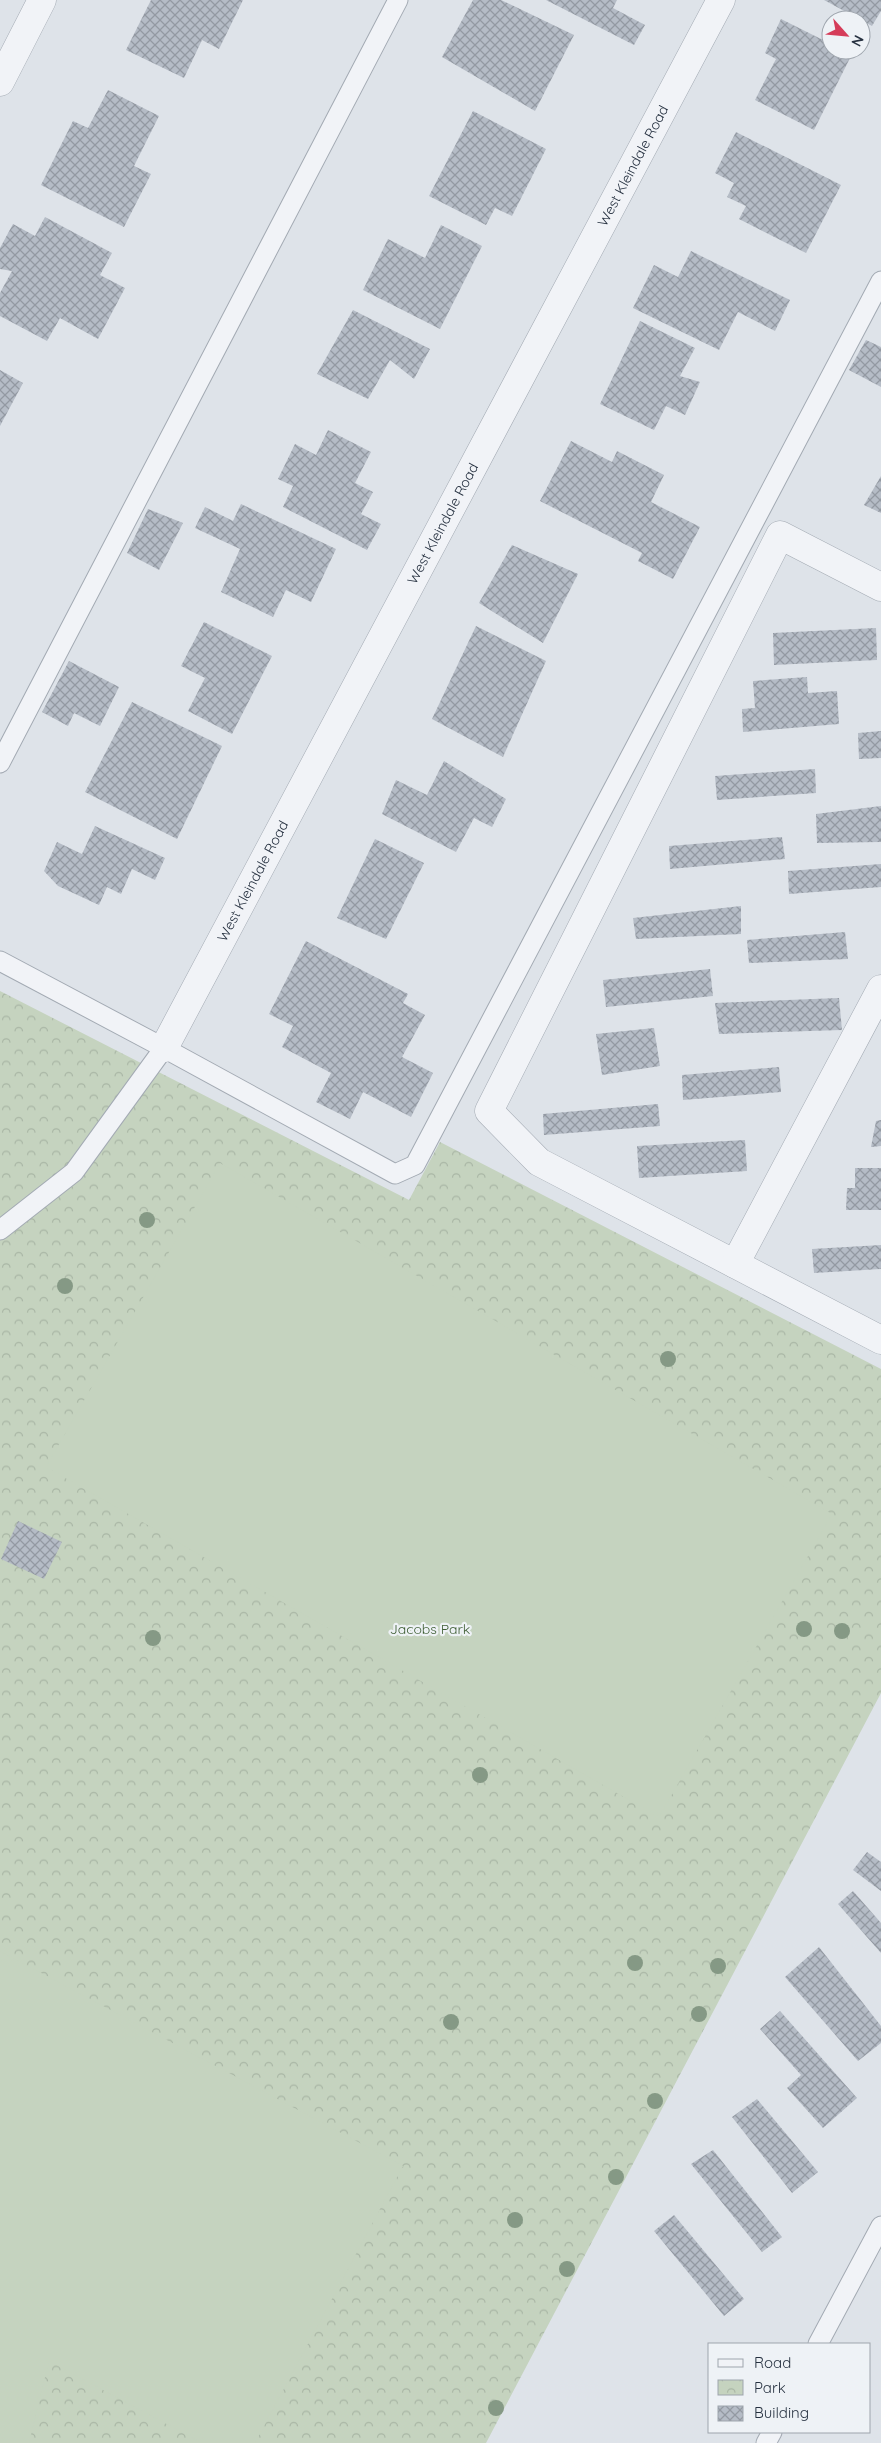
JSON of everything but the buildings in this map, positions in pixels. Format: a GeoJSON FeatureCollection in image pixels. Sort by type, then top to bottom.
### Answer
{"type":"FeatureCollection","features":[{"type":"Feature","properties":{"kind":"street"},"geometry":{"type":"LineString","coordinates":[[0,82],[7,52],[42,0]]}},
{"type":"Feature","properties":{"kind":"street","name":"West Kleindale Road"},"geometry":{"type":"LineString","coordinates":[[164,1048],[720,0]]}},
{"type":"Feature","properties":{"kind":"street"},"geometry":{"type":"LineString","coordinates":[[881,587],[780,535],[490,1111],[539,1162],[881,1340]]}},
{"type":"Feature","properties":{"kind":"street"},"geometry":{"type":"LineString","coordinates":[[734,1264],[881,989]]}},
{"type":"Feature","properties":{"kind":"lane"},"geometry":{"type":"LineString","coordinates":[[0,763],[398,0]]}},
{"type":"Feature","properties":{"kind":"lane"},"geometry":{"type":"LineString","coordinates":[[0,961],[395,1174],[415,1165],[881,281]]}},
{"type":"Feature","properties":{"kind":"lane"},"geometry":{"type":"LineString","coordinates":[[0,1230],[74,1172],[164,1048]]}},
{"type":"Feature","properties":{"kind":"lane"},"geometry":{"type":"LineString","coordinates":[[819,2343],[881,2226]]}},
{"type":"Feature","properties":{"kind":"green space","name":"Jacobs Park"},"geometry":{"type":"Polygon","coordinates":[[[0,991],[409,1200],[440,1142],[881,1369],[881,1693],[486,2443],[0,2443],[0,991]]]}},
{"type":"Feature","properties":{"kind":"green space"},"geometry":{"type":"Polygon","coordinates":[[[220,1163],[832,1514],[659,1817],[46,1467],[220,1163]]]}},
{"type":"Feature","properties":{"kind":"green space"},"geometry":{"type":"Polygon","coordinates":[[[0,1951],[403,2166],[255,2443],[202,2443],[49,2361],[29,2443],[0,2443],[0,1951]]]}}]}
